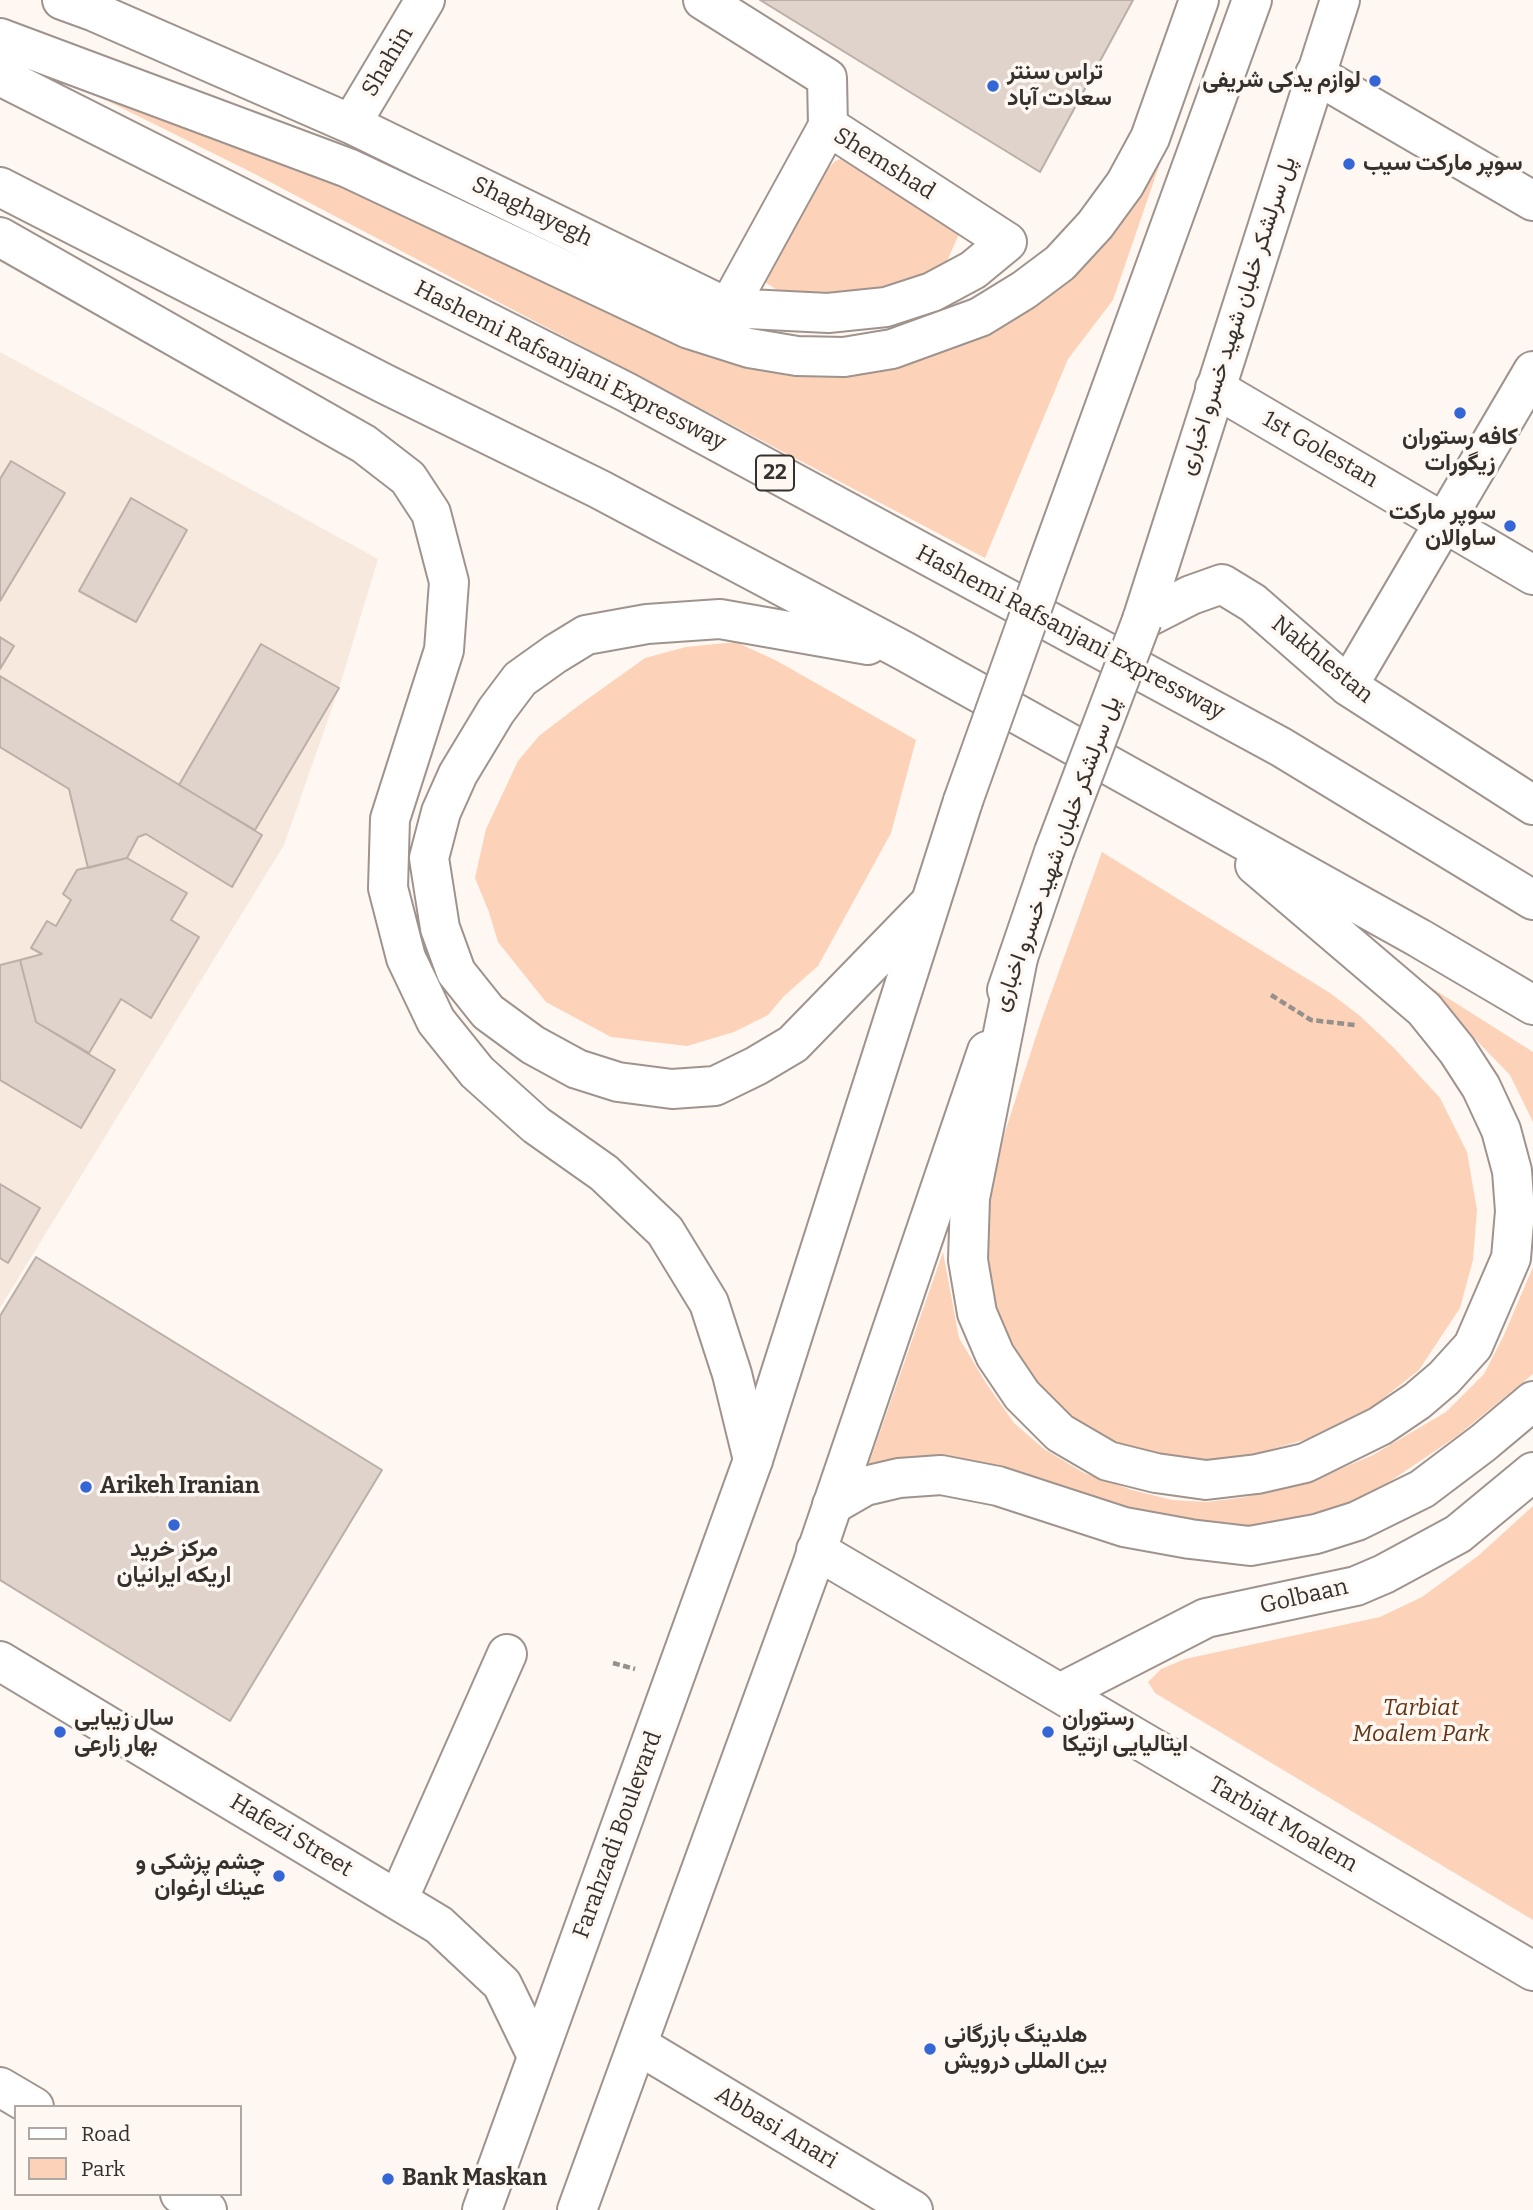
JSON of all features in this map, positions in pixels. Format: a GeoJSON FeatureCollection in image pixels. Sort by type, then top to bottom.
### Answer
{"type":"FeatureCollection","features":[{"type":"Feature","properties":{"kind":"main road","name":"Shaghayegh"},"geometry":{"type":"LineString","coordinates":[[62,0],[351,124],[728,308],[828,313],[886,307],[932,292],[973,270],[1007,242]]}},
{"type":"Feature","properties":{"kind":"main road","name":"Shahin"},"geometry":{"type":"LineString","coordinates":[[351,124],[425,0]]}},
{"type":"Feature","properties":{"kind":"main road"},"geometry":{"type":"LineString","coordinates":[[703,0],[827,78],[828,126]]}},
{"type":"Feature","properties":{"kind":"main road"},"geometry":{"type":"LineString","coordinates":[[0,38],[348,168],[689,329],[749,348],[797,356],[844,357],[892,349],[980,317],[1024,290],[1060,263],[1095,225],[1125,184],[1150,138],[1199,0]]}},
{"type":"Feature","properties":{"kind":"main road"},"geometry":{"type":"LineString","coordinates":[[752,1460],[963,801],[1252,0]]}},
{"type":"Feature","properties":{"kind":"main road","name":"پل سرلشکر خلبان شهید خسرو اخباری"},"geometry":{"type":"LineString","coordinates":[[832,1505],[1054,852],[1142,620],[1340,0]]}},
{"type":"Feature","properties":{"kind":"main road"},"geometry":{"type":"LineString","coordinates":[[1315,74],[1533,201]]}},
{"type":"Feature","properties":{"kind":"main road","name":"Hashemi Rafsanjani Expressway"},"geometry":{"type":"LineString","coordinates":[[0,76],[638,398],[1281,747],[1533,900]]}},
{"type":"Feature","properties":{"kind":"main road","name":"Shemshad"},"geometry":{"type":"LineString","coordinates":[[728,308],[828,126],[1007,242]]}},
{"type":"Feature","properties":{"kind":"main road"},"geometry":{"type":"LineString","coordinates":[[0,187],[387,385],[599,489],[904,651],[1419,938],[1533,1005]]}},
{"type":"Feature","properties":{"kind":"main road"},"geometry":{"type":"LineString","coordinates":[[0,237],[364,444],[408,478],[431,513],[449,582],[444,650],[390,819],[388,888],[406,958],[436,1021],[477,1072],[536,1125],[604,1173],[665,1231],[709,1303],[732,1374],[752,1460]]}},
{"type":"Feature","properties":{"kind":"main road"},"geometry":{"type":"LineString","coordinates":[[1348,686],[1533,371]]}},
{"type":"Feature","properties":{"kind":"main road","name":"1st Golestan"},"geometry":{"type":"LineString","coordinates":[[1215,388],[1533,575]]}},
{"type":"Feature","properties":{"kind":"main road","name":"Nakhlestan"},"geometry":{"type":"LineString","coordinates":[[1142,620],[1191,595],[1222,584],[1253,603],[1348,686],[1533,805]]}},
{"type":"Feature","properties":{"kind":"main road"},"geometry":{"type":"LineString","coordinates":[[904,651],[720,619],[647,624],[586,635],[520,679],[480,737],[440,812],[429,858],[432,890],[440,928],[456,972],[488,1012],[533,1045],[577,1069],[618,1082],[672,1089],[715,1086],[793,1044],[930,903]]}},
{"type":"Feature","properties":{"kind":"main road"},"geometry":{"type":"LineString","coordinates":[[1018,958],[970,1198],[968,1260],[977,1313],[995,1355],[1022,1395],[1060,1433],[1108,1461],[1156,1473],[1206,1480],[1257,1474],[1305,1463],[1380,1426],[1435,1386],[1473,1346],[1511,1258],[1515,1211],[1512,1171],[1501,1130],[1481,1087],[1457,1050],[1424,1009],[1192,812]]}},
{"type":"Feature","properties":{"kind":"main road"},"geometry":{"type":"LineString","coordinates":[[577,2210],[832,1505],[865,1486],[899,1478],[941,1475],[998,1486],[1124,1527],[1250,1546],[1316,1534],[1357,1521],[1422,1489],[1533,1401]]}},
{"type":"Feature","properties":{"kind":"main road","name":"Farahzadi Boulevard"},"geometry":{"type":"LineString","coordinates":[[482,2210],[752,1460]]}},
{"type":"Feature","properties":{"kind":"main road","name":"Golbaan"},"geometry":{"type":"LineString","coordinates":[[1060,1693],[1206,1618],[1320,1595],[1356,1586],[1384,1574],[1458,1534],[1533,1472]]}},
{"type":"Feature","properties":{"kind":"main road","name":"Tarbiat Moalem"},"geometry":{"type":"LineString","coordinates":[[816,1550],[1533,1971]]}},
{"type":"Feature","properties":{"kind":"main road"},"geometry":{"type":"LineString","coordinates":[[398,1900],[507,1654]]}},
{"type":"Feature","properties":{"kind":"main road","name":"Hafezi Street"},"geometry":{"type":"LineString","coordinates":[[0,1661],[439,1925],[502,1984],[537,2056]]}},
{"type":"Feature","properties":{"kind":"main road","name":"Abbasi Anari"},"geometry":{"type":"LineString","coordinates":[[638,2045],[913,2210]]}},
{"type":"Feature","properties":{"kind":"main road"},"geometry":{"type":"LineString","coordinates":[[0,2087],[31,2105]]}},
{"type":"Feature","properties":{"kind":"main road"},"geometry":{"type":"LineString","coordinates":[[183,2196],[207,2210]]}},
{"type":"Feature","properties":{"kind":"path"},"geometry":{"type":"LineString","coordinates":[[1271,995],[1311,1020],[1354,1024]]}},
{"type":"Feature","properties":{"kind":"shaded area"},"geometry":{"type":"Polygon","coordinates":[[[0,352],[378,559],[339,688],[284,845],[0,1308],[0,352]]]}},
{"type":"Feature","properties":{"kind":"green space"},"geometry":{"type":"Polygon","coordinates":[[[1216,0],[1113,300],[1068,359],[985,558],[253,173],[9,52],[179,115],[783,365],[1052,286],[1216,0]]]}},
{"type":"Feature","properties":{"kind":"green space"},"geometry":{"type":"Polygon","coordinates":[[[849,156],[963,225],[943,270],[869,296],[783,294],[765,282],[822,175],[835,161],[849,156]]]}},
{"type":"Feature","properties":{"kind":"green space"},"geometry":{"type":"Polygon","coordinates":[[[736,642],[777,661],[916,740],[891,833],[818,966],[784,996],[768,1015],[734,1032],[687,1046],[611,1037],[546,1002],[498,942],[475,878],[486,829],[518,761],[539,736],[578,706],[645,658],[686,647],[736,642]]]}},
{"type":"Feature","properties":{"kind":"green space"},"geometry":{"type":"Polygon","coordinates":[[[1102,852],[1330,993],[1360,1016],[1440,1098],[1467,1152],[1477,1210],[1473,1260],[1460,1308],[1419,1370],[1371,1408],[1307,1439],[1244,1457],[1181,1459],[1118,1445],[1087,1432],[1055,1406],[1011,1352],[989,1299],[986,1254],[992,1172],[1041,1021],[1102,852]]]}},
{"type":"Feature","properties":{"kind":"green space"},"geometry":{"type":"Polygon","coordinates":[[[1416,978],[1533,1052],[1533,1122],[1510,1075],[1416,978]]]}},
{"type":"Feature","properties":{"kind":"green space"},"geometry":{"type":"Polygon","coordinates":[[[943,1252],[959,1338],[1014,1423],[1044,1449],[1084,1473],[1132,1490],[1172,1500],[1207,1502],[1246,1497],[1331,1473],[1373,1455],[1446,1412],[1484,1374],[1533,1267],[1533,1374],[1457,1436],[1361,1501],[1259,1531],[867,1469],[943,1252]]]}},
{"type":"Feature","properties":{"kind":"green space","name":"Tarbiat Moalem Park"},"geometry":{"type":"Polygon","coordinates":[[[1533,1506],[1533,1920],[1155,1693],[1148,1682],[1161,1669],[1185,1659],[1380,1617],[1422,1597],[1478,1556],[1533,1506]]]}},
{"type":"Feature","properties":{"kind":"building","name":"تراس سنتر سعادت آباد"},"geometry":{"type":"Polygon","coordinates":[[[760,0],[1133,0],[1040,172],[760,0]]]}},
{"type":"Feature","properties":{"kind":"building"},"geometry":{"type":"Polygon","coordinates":[[[11,461],[65,493],[0,601],[0,479],[11,461]]]}},
{"type":"Feature","properties":{"kind":"building"},"geometry":{"type":"Polygon","coordinates":[[[131,498],[187,530],[136,622],[79,591],[131,498]]]}},
{"type":"Feature","properties":{"kind":"building"},"geometry":{"type":"Polygon","coordinates":[[[0,637],[14,646],[0,669],[0,637]]]}},
{"type":"Feature","properties":{"kind":"building"},"geometry":{"type":"Polygon","coordinates":[[[261,644],[339,688],[255,830],[179,785],[261,644]]]}},
{"type":"Feature","properties":{"kind":"building"},"geometry":{"type":"Polygon","coordinates":[[[0,676],[262,835],[232,887],[146,834],[138,837],[127,858],[88,868],[69,789],[0,747],[0,676]]]}},
{"type":"Feature","properties":{"kind":"building"},"geometry":{"type":"Polygon","coordinates":[[[127,858],[187,893],[171,920],[199,937],[151,1018],[121,999],[89,1053],[36,1022],[20,960],[42,954],[31,948],[47,921],[56,926],[71,900],[63,894],[77,870],[127,858]]]}},
{"type":"Feature","properties":{"kind":"building"},"geometry":{"type":"Polygon","coordinates":[[[20,960],[36,1022],[115,1070],[81,1128],[0,1080],[0,965],[20,960]]]}},
{"type":"Feature","properties":{"kind":"building"},"geometry":{"type":"Polygon","coordinates":[[[0,1184],[40,1208],[8,1263],[0,1258],[0,1184]]]}},
{"type":"Feature","properties":{"kind":"building","name":"مرکز خرید اریکه ایرانیان"},"geometry":{"type":"Polygon","coordinates":[[[36,1257],[382,1470],[230,1721],[0,1580],[0,1316],[36,1257]]]}},
{"type":"Feature","properties":{"kind":"place","name":"لوازم یدکی شریفی"},"geometry":{"type":"Point","coordinates":[1375,81]}},
{"type":"Feature","properties":{"kind":"place","name":"تراس سنتر سعادت آباد"},"geometry":{"type":"Point","coordinates":[993,86]}},
{"type":"Feature","properties":{"kind":"place","name":"سوپر مارکت سیب"},"geometry":{"type":"Point","coordinates":[1349,164]}},
{"type":"Feature","properties":{"kind":"place","name":"کافه رستوران زیگورات"},"geometry":{"type":"Point","coordinates":[1460,413]}},
{"type":"Feature","properties":{"kind":"place","name":"سوپر مارکت ساوالان"},"geometry":{"type":"Point","coordinates":[1510,526]}},
{"type":"Feature","properties":{"kind":"place","name":"Arikeh Iranian"},"geometry":{"type":"Point","coordinates":[86,1487]}},
{"type":"Feature","properties":{"kind":"place","name":"مرکز خرید اریکه ایرانیان"},"geometry":{"type":"Point","coordinates":[174,1525]}},
{"type":"Feature","properties":{"kind":"place","name":"سال زیبایی بهار زارعی"},"geometry":{"type":"Point","coordinates":[60,1732]}},
{"type":"Feature","properties":{"kind":"place","name":"رستوران ایتالیایی ارتیکا"},"geometry":{"type":"Point","coordinates":[1048,1732]}},
{"type":"Feature","properties":{"kind":"place","name":"چشم پزشكى و عينك ارغوان"},"geometry":{"type":"Point","coordinates":[279,1876]}},
{"type":"Feature","properties":{"kind":"place","name":"هلدینگ بازرگانی بین المللی درویش"},"geometry":{"type":"Point","coordinates":[930,2049]}},
{"type":"Feature","properties":{"kind":"place","name":"Bank Maskan"},"geometry":{"type":"Point","coordinates":[388,2179]}}]}
